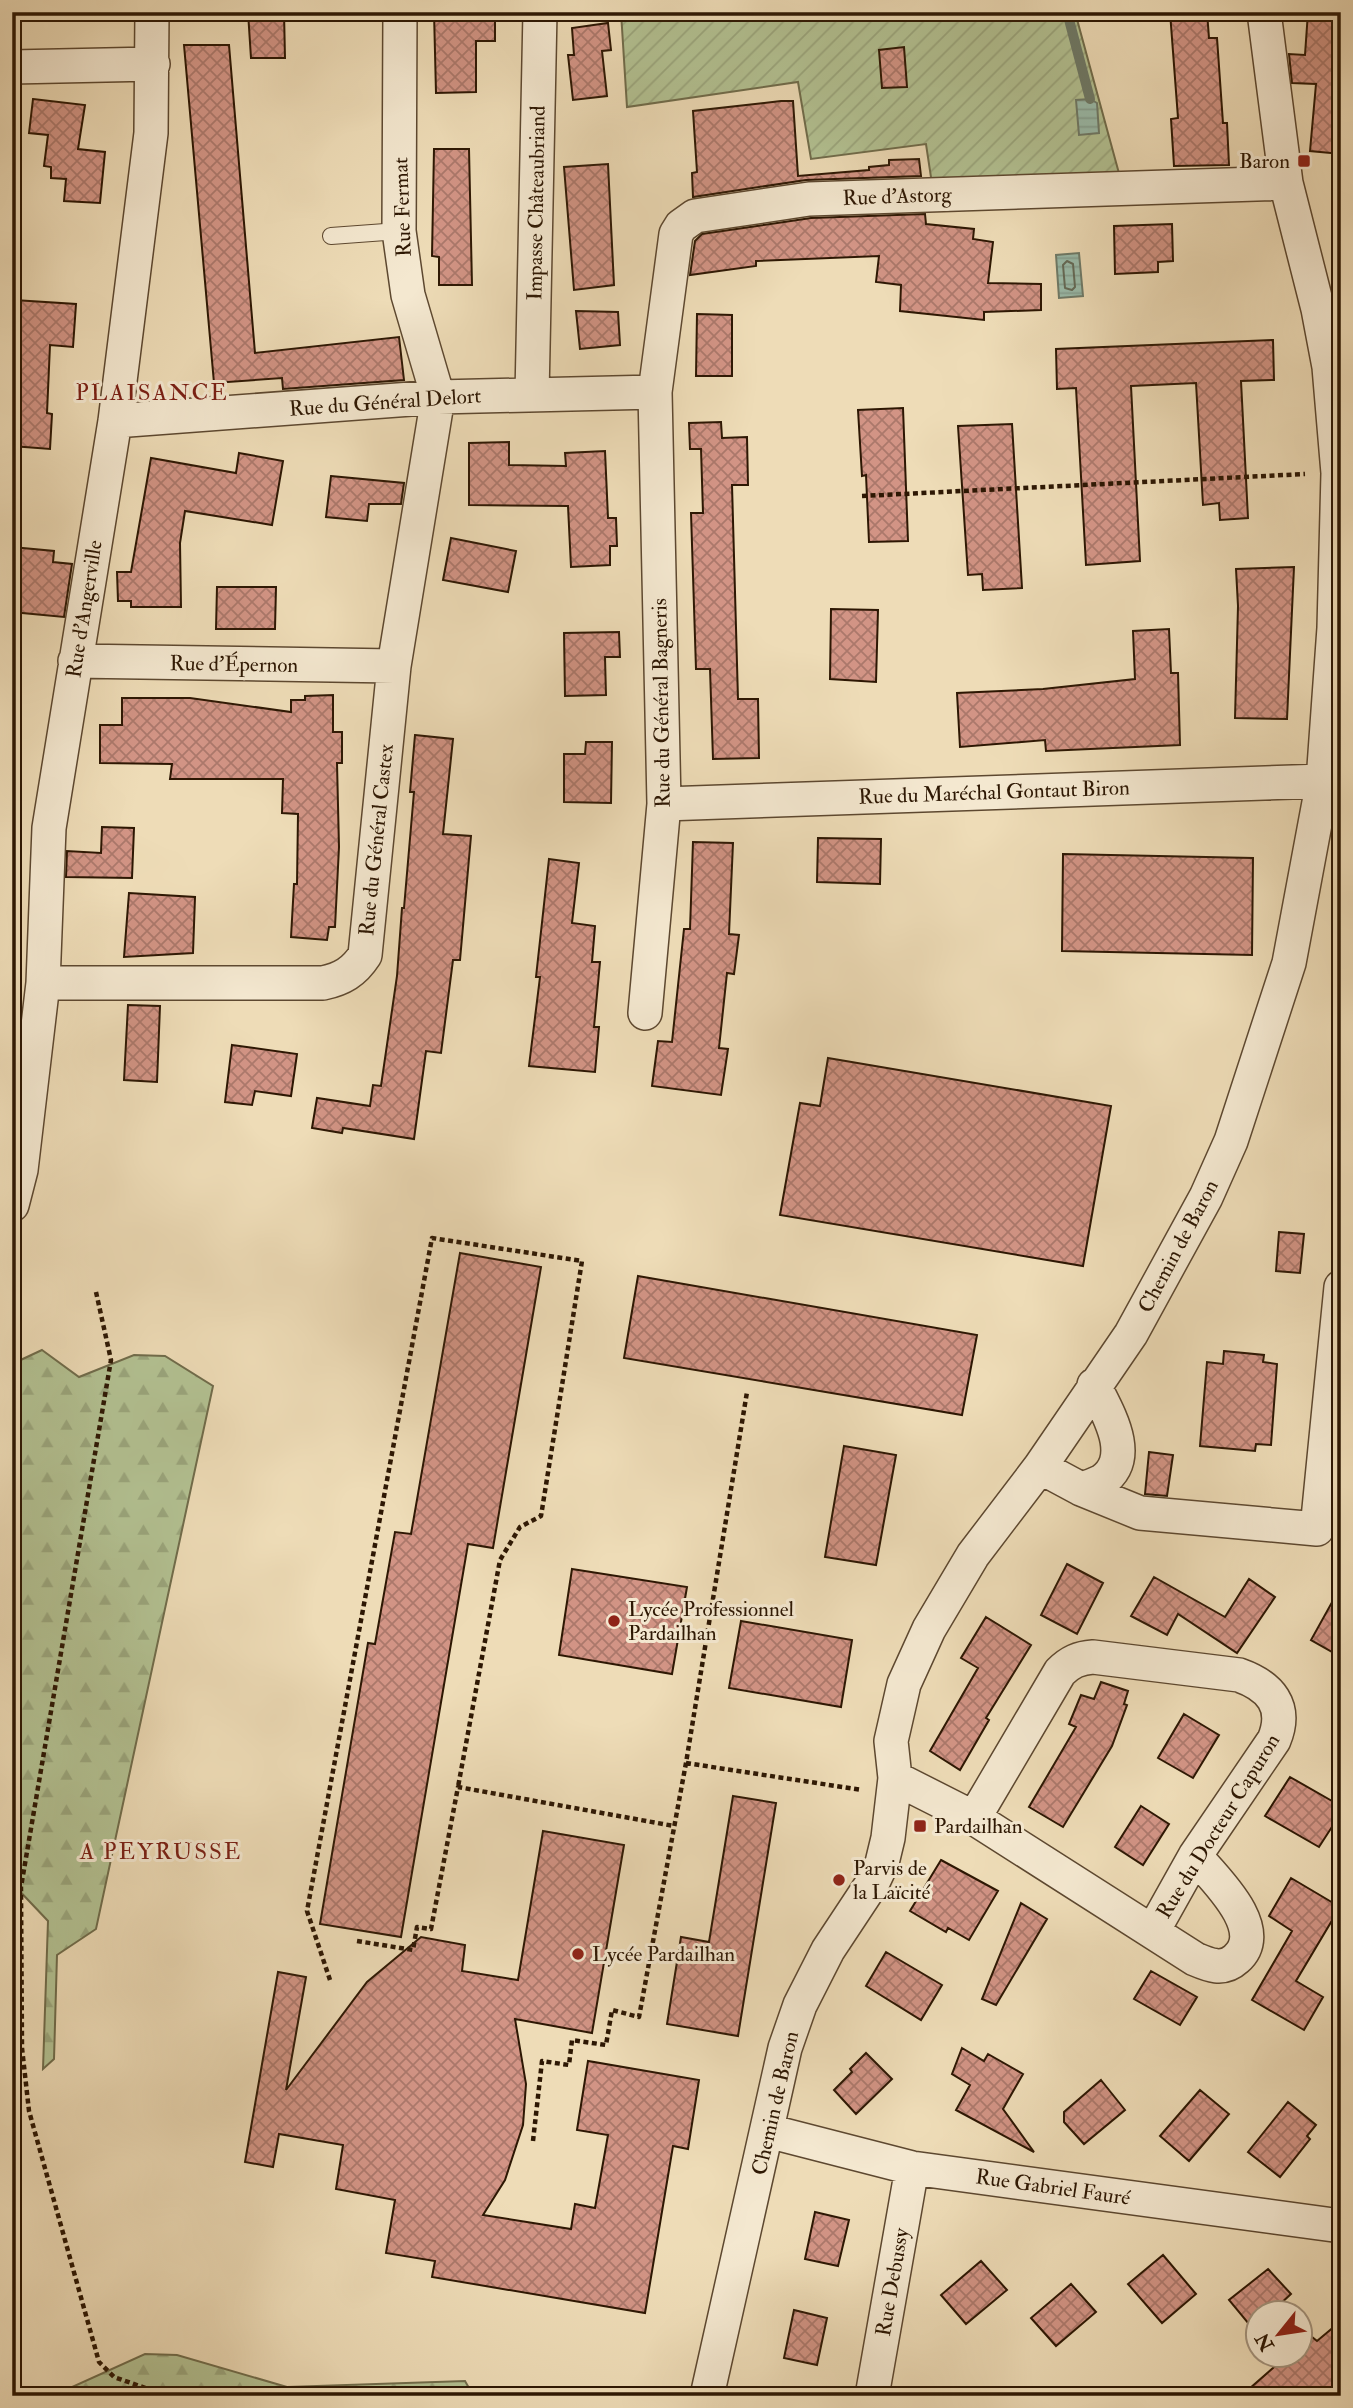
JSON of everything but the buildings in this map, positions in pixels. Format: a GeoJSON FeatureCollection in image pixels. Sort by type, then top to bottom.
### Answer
{"type":"FeatureCollection","features":[{"type":"Feature","properties":{"kind":"street","name":"Rue d'Angerville"},"geometry":{"type":"LineString","coordinates":[[12,1205],[21,1170],[43,983],[49,828],[115,421],[151,133],[152,12]]}},
{"type":"Feature","properties":{"kind":"street","name":"Rue Fermat"},"geometry":{"type":"LineString","coordinates":[[400,12],[399,231],[408,295],[438,397]]}},
{"type":"Feature","properties":{"kind":"street","name":"Impasse Châteaubriand"},"geometry":{"type":"LineString","coordinates":[[532,394],[540,12]]}},
{"type":"Feature","properties":{"kind":"street","name":"Chemin de Baron"},"geometry":{"type":"LineString","coordinates":[[707,2396],[785,2049],[800,2005],[828,1950],[873,1882],[882,1863],[888,1838],[881,1784],[904,1684],[924,1640],[973,1555],[1040,1467],[1131,1334],[1206,1197],[1231,1142],[1289,963],[1323,781],[1334,628],[1338,473],[1336,403],[1329,367],[1329,303],[1286,183],[1264,12]]}},
{"type":"Feature","properties":{"kind":"street"},"geometry":{"type":"LineString","coordinates":[[12,66],[153,64]]}},
{"type":"Feature","properties":{"kind":"street","name":"Rue d'Astorg"},"geometry":{"type":"LineString","coordinates":[[655,392],[676,234],[681,226],[695,216],[809,199],[1286,183]]}},
{"type":"Feature","properties":{"kind":"street","name":"Rue du Général Delort"},"geometry":{"type":"LineString","coordinates":[[115,421],[438,397],[655,392]]}},
{"type":"Feature","properties":{"kind":"street","name":"Rue du Général Bagneris"},"geometry":{"type":"LineString","coordinates":[[645,1013],[664,804],[655,392]]}},
{"type":"Feature","properties":{"kind":"street","name":"Rue du Général Castex"},"geometry":{"type":"LineString","coordinates":[[43,983],[323,984],[341,979],[357,967],[365,955],[394,666],[438,397]]}},
{"type":"Feature","properties":{"kind":"street","name":"Rue d'Épernon"},"geometry":{"type":"LineString","coordinates":[[75,661],[394,666]]}},
{"type":"Feature","properties":{"kind":"street","name":"Rue du Maréchal Gontaut Biron"},"geometry":{"type":"LineString","coordinates":[[664,804],[1323,781]]}},
{"type":"Feature","properties":{"kind":"street"},"geometry":{"type":"LineString","coordinates":[[1040,1467],[1081,1489],[1140,1513],[1317,1529],[1341,1287]]}},
{"type":"Feature","properties":{"kind":"street"},"geometry":{"type":"LineString","coordinates":[[1081,1489],[1103,1480],[1114,1466],[1119,1448],[1115,1430],[1094,1385]]}},
{"type":"Feature","properties":{"kind":"street","name":"Rue du Docteur Capuron"},"geometry":{"type":"LineString","coordinates":[[974,1818],[1060,1672],[1068,1664],[1093,1657],[1239,1675],[1259,1682],[1271,1695],[1279,1714],[1279,1729],[1195,1856],[1153,1931]]}},
{"type":"Feature","properties":{"kind":"street"},"geometry":{"type":"LineString","coordinates":[[881,1784],[974,1818],[1195,1959],[1213,1966],[1225,1965],[1237,1959],[1243,1949],[1247,1938],[1246,1922],[1233,1901],[1195,1856]]}},
{"type":"Feature","properties":{"kind":"street","name":"Rue Gabriel Fauré"},"geometry":{"type":"LineString","coordinates":[[768,2130],[912,2168],[1341,2226]]}},
{"type":"Feature","properties":{"kind":"street","name":"Rue Debussy"},"geometry":{"type":"LineString","coordinates":[[872,2396],[912,2168]]}},
{"type":"Feature","properties":{"kind":"lane"},"geometry":{"type":"LineString","coordinates":[[331,236],[399,231]]}},
{"type":"Feature","properties":{"kind":"path"},"geometry":{"type":"LineString","coordinates":[[862,496],[1338,473]]}},
{"type":"Feature","properties":{"kind":"path"},"geometry":{"type":"LineString","coordinates":[[330,1980],[307,1911],[432,1238],[582,1261],[541,1516],[520,1527],[500,1560],[431,1929],[417,1927],[413,1950],[357,1941]]}},
{"type":"Feature","properties":{"kind":"path"},"geometry":{"type":"LineString","coordinates":[[96,1292],[111,1360],[21,1887],[22,2048],[29,2110],[99,2362],[114,2376],[151,2390],[154,2396]]}},
{"type":"Feature","properties":{"kind":"path"},"geometry":{"type":"LineString","coordinates":[[533,2141],[542,2061],[569,2065],[572,2040],[606,2045],[612,2010],[639,2017],[686,1763],[747,1392]]}},
{"type":"Feature","properties":{"kind":"path"},"geometry":{"type":"LineString","coordinates":[[686,1763],[881,1784]]}},
{"type":"Feature","properties":{"kind":"path"},"geometry":{"type":"LineString","coordinates":[[458,1787],[674,1826]]}},
{"type":"Feature","properties":{"kind":"green space"},"geometry":{"type":"Polygon","coordinates":[[[621,12],[1075,12],[1120,177],[932,184],[926,144],[811,159],[798,82],[627,107],[621,12]]]}},
{"type":"Feature","properties":{"kind":"green space"},"geometry":{"type":"Polygon","coordinates":[[[42,1350],[79,1377],[134,1355],[165,1356],[213,1386],[96,1929],[57,1955],[54,2059],[43,2069],[48,1921],[12,1883],[12,1364],[42,1350]]]}},
{"type":"Feature","properties":{"kind":"green space"},"geometry":{"type":"Polygon","coordinates":[[[145,2354],[177,2355],[287,2387],[465,2381],[473,2395],[12,2396],[12,2389],[59,2393],[145,2354]]]}},
{"type":"Feature","properties":{"kind":"water"},"geometry":{"type":"Polygon","coordinates":[[[1090,99],[1097,103],[1099,133],[1079,135],[1076,100],[1090,99]]]}},
{"type":"Feature","properties":{"kind":"water"},"geometry":{"type":"Polygon","coordinates":[[[1079,253],[1083,296],[1059,298],[1056,255],[1079,253]]]}},
{"type":"Feature","properties":{"kind":"waterway"},"geometry":{"type":"LineString","coordinates":[[1067,12],[1090,99]]}},
{"type":"Feature","properties":{"kind":"place","name":"Baron"},"geometry":{"type":"Point","coordinates":[1304,161]}},
{"type":"Feature","properties":{"kind":"place","name":"Lycée Professionnel Pardailhan"},"geometry":{"type":"Point","coordinates":[614,1621]}},
{"type":"Feature","properties":{"kind":"place","name":"Pardailhan"},"geometry":{"type":"Point","coordinates":[920,1826]}},
{"type":"Feature","properties":{"kind":"place","name":"Parvis de la Laïcité"},"geometry":{"type":"Point","coordinates":[839,1880]}},
{"type":"Feature","properties":{"kind":"place","name":"Lycée Pardailhan"},"geometry":{"type":"Point","coordinates":[578,1954]}},
{"type":"Feature","properties":{"kind":"district","name":"PLAISANCE"},"geometry":{"type":"Point","coordinates":[152,392]}},
{"type":"Feature","properties":{"kind":"district","name":"A PEYRUSSE"},"geometry":{"type":"Point","coordinates":[161,1851]}}]}
